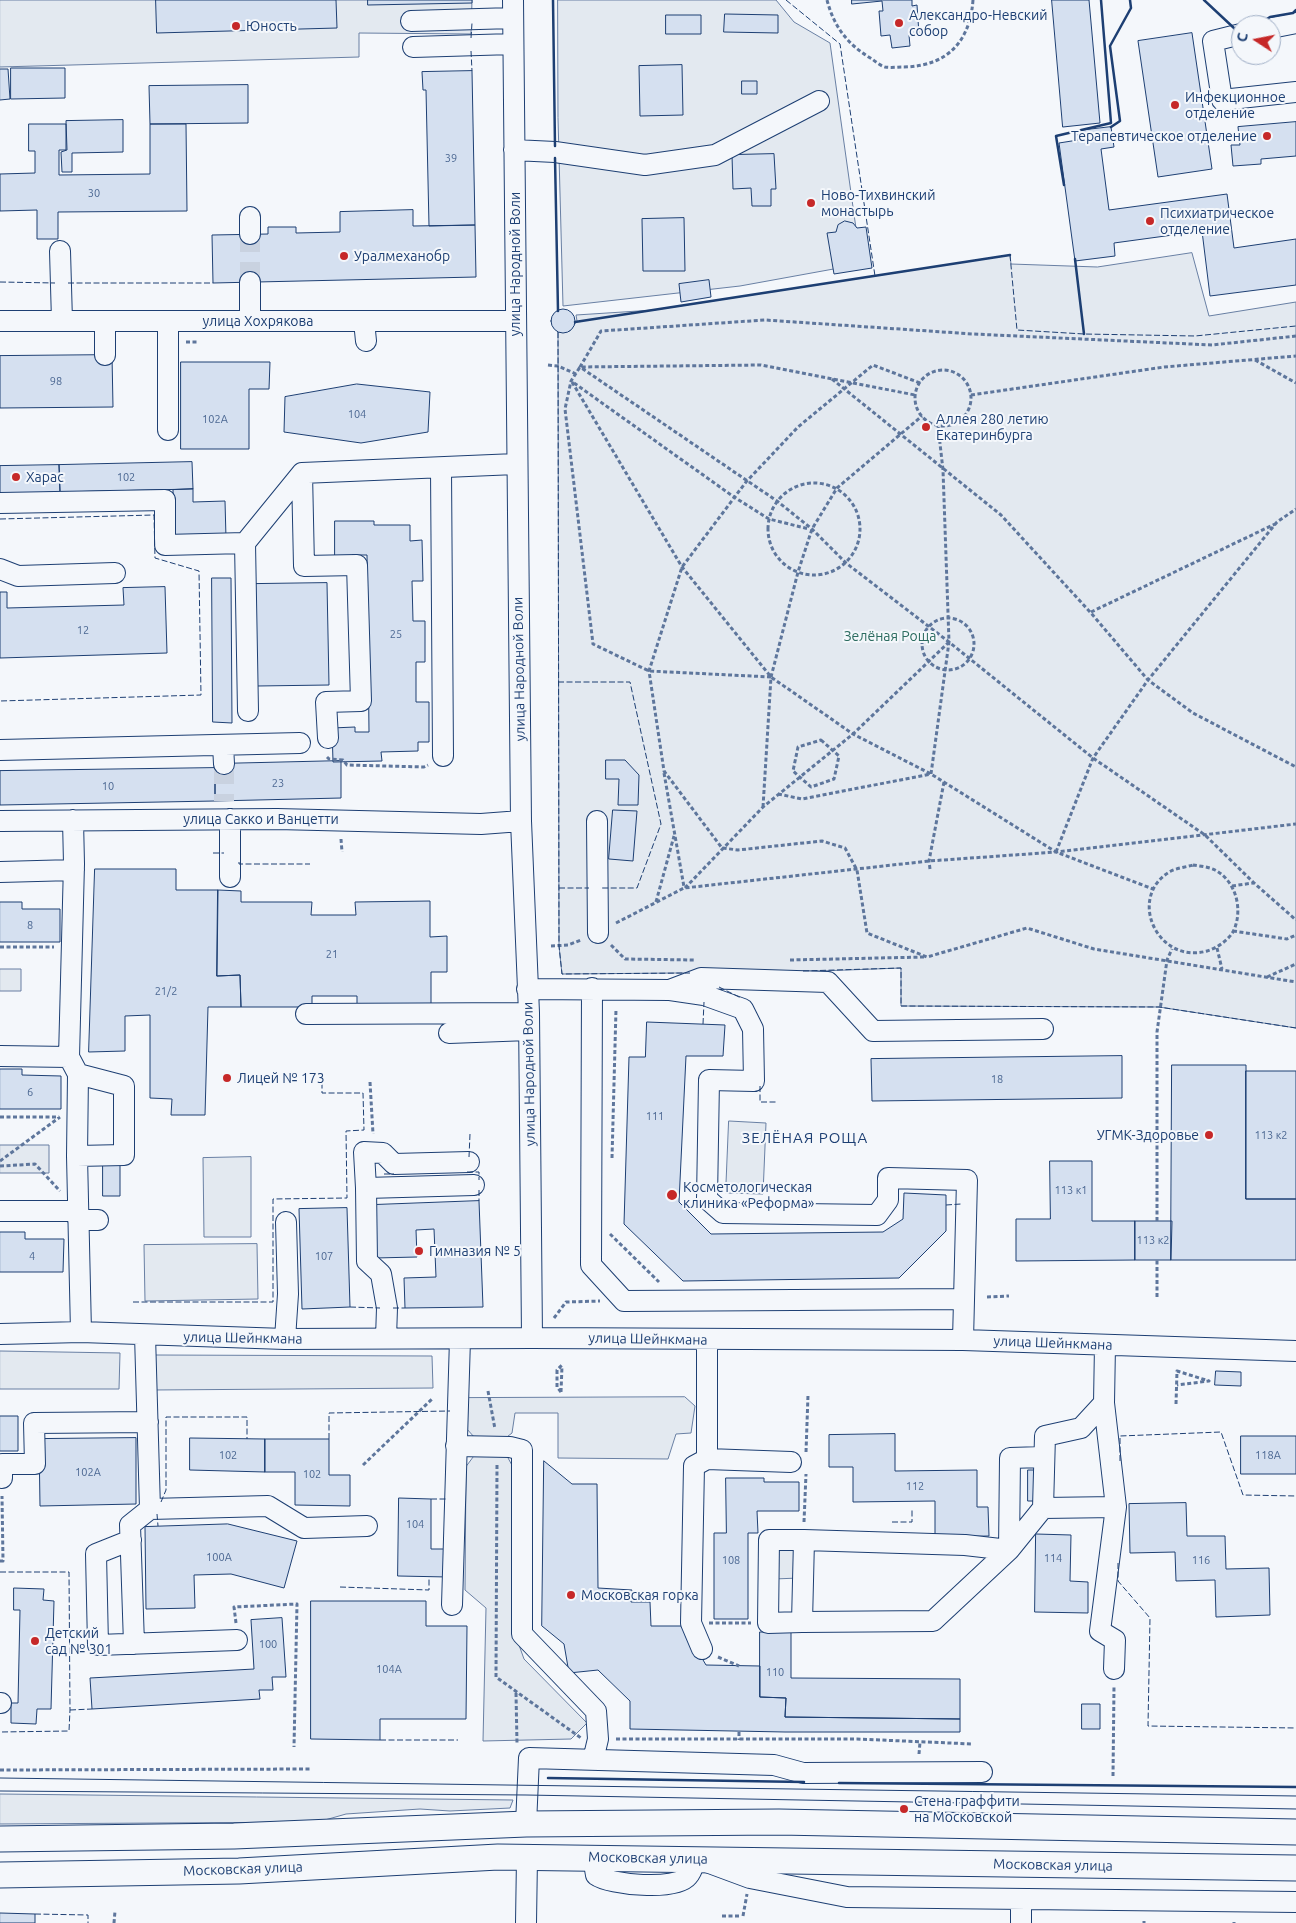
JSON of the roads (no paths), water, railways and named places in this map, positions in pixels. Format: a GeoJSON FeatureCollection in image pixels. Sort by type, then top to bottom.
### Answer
{"type":"FeatureCollection","features":[{"type":"Feature","properties":{"kind":"main road"},"geometry":{"type":"LineString","coordinates":[[526,1824],[527,1857]]}},
{"type":"Feature","properties":{"kind":"main road"},"geometry":{"type":"LineString","coordinates":[[0,1839],[234,1836],[526,1824],[867,1824],[1296,1832]]}},
{"type":"Feature","properties":{"kind":"main road","name":"Московская улица"},"geometry":{"type":"LineString","coordinates":[[0,1875],[239,1871],[527,1857],[1296,1868]]}},
{"type":"Feature","properties":{"kind":"street"},"geometry":{"type":"LineString","coordinates":[[411,20],[513,9]]}},
{"type":"Feature","properties":{"kind":"street","name":"улица Народной Воли"},"geometry":{"type":"LineString","coordinates":[[513,9],[521,822],[529,1021],[532,1338]]}},
{"type":"Feature","properties":{"kind":"street"},"geometry":{"type":"LineString","coordinates":[[1281,26],[1296,23]]}},
{"type":"Feature","properties":{"kind":"street"},"geometry":{"type":"LineString","coordinates":[[1231,36],[1213,40],[1222,100],[1296,92]]}},
{"type":"Feature","properties":{"kind":"street"},"geometry":{"type":"LineString","coordinates":[[414,47],[513,44]]}},
{"type":"Feature","properties":{"kind":"street"},"geometry":{"type":"LineString","coordinates":[[514,150],[555,152],[645,164],[715,155],[819,101]]}},
{"type":"Feature","properties":{"kind":"street"},"geometry":{"type":"LineString","coordinates":[[60,251],[62,321]]}},
{"type":"Feature","properties":{"kind":"street"},"geometry":{"type":"LineString","coordinates":[[250,282],[250,321]]}},
{"type":"Feature","properties":{"kind":"street"},"geometry":{"type":"LineString","coordinates":[[364,320],[366,341]]}},
{"type":"Feature","properties":{"kind":"street","name":"улица Хохрякова"},"geometry":{"type":"LineString","coordinates":[[0,321],[516,321]]}},
{"type":"Feature","properties":{"kind":"street"},"geometry":{"type":"LineString","coordinates":[[105,321],[105,355]]}},
{"type":"Feature","properties":{"kind":"street"},"geometry":{"type":"LineString","coordinates":[[168,321],[168,430]]}},
{"type":"Feature","properties":{"kind":"street"},"geometry":{"type":"LineString","coordinates":[[248,711],[245,543],[302,474],[516,464]]}},
{"type":"Feature","properties":{"kind":"street"},"geometry":{"type":"LineString","coordinates":[[441,469],[443,756]]}},
{"type":"Feature","properties":{"kind":"street"},"geometry":{"type":"LineString","coordinates":[[302,474],[304,566],[357,565],[361,701],[326,702],[328,738]]}},
{"type":"Feature","properties":{"kind":"street"},"geometry":{"type":"LineString","coordinates":[[0,504],[165,500],[165,546],[245,543]]}},
{"type":"Feature","properties":{"kind":"street"},"geometry":{"type":"LineString","coordinates":[[0,569],[18,576],[115,572]]}},
{"type":"Feature","properties":{"kind":"street"},"geometry":{"type":"LineString","coordinates":[[0,750],[223,754],[300,743]]}},
{"type":"Feature","properties":{"kind":"street"},"geometry":{"type":"LineString","coordinates":[[226,813],[230,877]]}},
{"type":"Feature","properties":{"kind":"street","name":"улица Сакко и Ванцетти"},"geometry":{"type":"LineString","coordinates":[[0,821],[72,820],[226,813],[481,824],[521,822]]}},
{"type":"Feature","properties":{"kind":"street"},"geometry":{"type":"LineString","coordinates":[[72,820],[74,870],[72,947],[74,1065],[72,1112],[85,1217],[81,1332]]}},
{"type":"Feature","properties":{"kind":"street"},"geometry":{"type":"LineString","coordinates":[[597,821],[598,933]]}},
{"type":"Feature","properties":{"kind":"street"},"geometry":{"type":"LineString","coordinates":[[0,872],[74,870]]}},
{"type":"Feature","properties":{"kind":"street"},"geometry":{"type":"LineString","coordinates":[[670,990],[701,978],[828,982],[873,1031],[1043,1029]]}},
{"type":"Feature","properties":{"kind":"street"},"geometry":{"type":"LineString","coordinates":[[592,988],[591,1265],[624,1301],[964,1299]]}},
{"type":"Feature","properties":{"kind":"street"},"geometry":{"type":"LineString","coordinates":[[528,989],[670,990],[704,995],[743,1009],[753,1029],[754,1081],[709,1080],[707,1199],[723,1213],[878,1215],[888,1200],[888,1178],[967,1180],[963,1340]]}},
{"type":"Feature","properties":{"kind":"street"},"geometry":{"type":"LineString","coordinates":[[306,1014],[529,1021]]}},
{"type":"Feature","properties":{"kind":"street"},"geometry":{"type":"LineString","coordinates":[[450,1033],[529,1021]]}},
{"type":"Feature","properties":{"kind":"street"},"geometry":{"type":"LineString","coordinates":[[0,1056],[74,1065],[124,1086],[124,1155],[77,1156]]}},
{"type":"Feature","properties":{"kind":"street"},"geometry":{"type":"LineString","coordinates":[[386,1338],[387,1308],[381,1274],[367,1261],[364,1152],[383,1153],[394,1164],[469,1162]]}},
{"type":"Feature","properties":{"kind":"street"},"geometry":{"type":"LineString","coordinates":[[366,1188],[474,1185]]}},
{"type":"Feature","properties":{"kind":"street"},"geometry":{"type":"LineString","coordinates":[[0,1211],[85,1217]]}},
{"type":"Feature","properties":{"kind":"street"},"geometry":{"type":"LineString","coordinates":[[285,1339],[288,1294],[286,1222]]}},
{"type":"Feature","properties":{"kind":"street","name":"улица Шейнкмана"},"geometry":{"type":"LineString","coordinates":[[0,1334],[81,1332],[285,1339],[963,1340],[1296,1351]]}},
{"type":"Feature","properties":{"kind":"street"},"geometry":{"type":"LineString","coordinates":[[144,1335],[150,1508]]}},
{"type":"Feature","properties":{"kind":"street"},"geometry":{"type":"LineString","coordinates":[[452,1605],[460,1339]]}},
{"type":"Feature","properties":{"kind":"street"},"geometry":{"type":"LineString","coordinates":[[707,1340],[707,1459]]}},
{"type":"Feature","properties":{"kind":"street"},"geometry":{"type":"LineString","coordinates":[[1105,1345],[1104,1403],[1116,1507],[1100,1631],[1116,1640],[1114,1669]]}},
{"type":"Feature","properties":{"kind":"street"},"geometry":{"type":"LineString","coordinates":[[1009,1550],[965,1545],[769,1540],[768,1623],[933,1621],[1009,1550],[1043,1508],[1045,1436],[1081,1428],[1104,1403]]}},
{"type":"Feature","properties":{"kind":"street"},"geometry":{"type":"LineString","coordinates":[[2,1482],[2,1464],[35,1464],[34,1423],[148,1422]]}},
{"type":"Feature","properties":{"kind":"street"},"geometry":{"type":"LineString","coordinates":[[456,1446],[510,1447],[522,1450],[522,1634],[596,1710],[598,1739],[593,1760]]}},
{"type":"Feature","properties":{"kind":"street"},"geometry":{"type":"LineString","coordinates":[[1009,1550],[1010,1458],[1043,1457]]}},
{"type":"Feature","properties":{"kind":"street"},"geometry":{"type":"LineString","coordinates":[[702,1649],[691,1623],[694,1466],[707,1459],[791,1462]]}},
{"type":"Feature","properties":{"kind":"street"},"geometry":{"type":"LineString","coordinates":[[134,1644],[130,1526],[150,1508],[268,1506],[304,1528],[368,1526]]}},
{"type":"Feature","properties":{"kind":"street"},"geometry":{"type":"LineString","coordinates":[[1043,1508],[1116,1507]]}},
{"type":"Feature","properties":{"kind":"street"},"geometry":{"type":"LineString","coordinates":[[131,1540],[96,1554],[98,1645],[237,1640]]}},
{"type":"Feature","properties":{"kind":"street"},"geometry":{"type":"LineString","coordinates":[[802,1622],[804,1540]]}},
{"type":"Feature","properties":{"kind":"street"},"geometry":{"type":"LineString","coordinates":[[526,1824],[529,1758],[774,1764],[803,1773],[982,1772]]}},
{"type":"Feature","properties":{"kind":"street"},"geometry":{"type":"LineString","coordinates":[[526,1923],[527,1857]]}},
{"type":"Feature","properties":{"kind":"street"},"geometry":{"type":"LineString","coordinates":[[696,1858],[750,1878],[847,1897],[1296,1902]]}},
{"type":"Feature","properties":{"kind":"street"},"geometry":{"type":"LineString","coordinates":[[1021,1900],[1021,1923]]}},
{"type":"Feature","properties":{"kind":"tunnel"},"geometry":{"type":"LineString","coordinates":[[250,234],[250,282]]}},
{"type":"Feature","properties":{"kind":"tunnel"},"geometry":{"type":"LineString","coordinates":[[224,764],[224,801]]}},
{"type":"Feature","properties":{"kind":"tram line"},"geometry":{"type":"LineString","coordinates":[[0,1778],[1296,1796]]}},
{"type":"Feature","properties":{"kind":"tram line"},"geometry":{"type":"LineString","coordinates":[[0,1791],[526,1795],[1296,1809]]}},
{"type":"Feature","properties":{"kind":"place","name":"Александро-Невский собор"},"geometry":{"type":"Point","coordinates":[899,23]}},
{"type":"Feature","properties":{"kind":"place","name":"Юность"},"geometry":{"type":"Point","coordinates":[236,26]}},
{"type":"Feature","properties":{"kind":"place","name":"Инфекционное отделение"},"geometry":{"type":"Point","coordinates":[1175,105]}},
{"type":"Feature","properties":{"kind":"place","name":"Терапевтическое отделение"},"geometry":{"type":"Point","coordinates":[1267,136]}},
{"type":"Feature","properties":{"kind":"place","name":"Ново-Тихвинский монастырь"},"geometry":{"type":"Point","coordinates":[811,203]}},
{"type":"Feature","properties":{"kind":"place","name":"Психиатрическое отделение"},"geometry":{"type":"Point","coordinates":[1150,221]}},
{"type":"Feature","properties":{"kind":"place","name":"Уралмеханобр"},"geometry":{"type":"Point","coordinates":[344,256]}},
{"type":"Feature","properties":{"kind":"place","name":"Аллея 280 летию Екатеринбурга"},"geometry":{"type":"Point","coordinates":[926,427]}},
{"type":"Feature","properties":{"kind":"place","name":"Харас"},"geometry":{"type":"Point","coordinates":[16,477]}},
{"type":"Feature","properties":{"kind":"place","name":"Лицей № 173"},"geometry":{"type":"Point","coordinates":[227,1078]}},
{"type":"Feature","properties":{"kind":"place","name":"УГМК-Здоровье"},"geometry":{"type":"Point","coordinates":[1209,1135]}},
{"type":"Feature","properties":{"kind":"place","name":"Косметологическая клиника «Реформа»"},"geometry":{"type":"Point","coordinates":[672,1195]}},
{"type":"Feature","properties":{"kind":"place","name":"Гимназия № 5"},"geometry":{"type":"Point","coordinates":[419,1251]}},
{"type":"Feature","properties":{"kind":"place","name":"Московская горка"},"geometry":{"type":"Point","coordinates":[571,1595]}},
{"type":"Feature","properties":{"kind":"place","name":"Детский сад № 301"},"geometry":{"type":"Point","coordinates":[35,1641]}},
{"type":"Feature","properties":{"kind":"place","name":"Стена граффити на Московской"},"geometry":{"type":"Point","coordinates":[904,1809]}},
{"type":"Feature","properties":{"kind":"district","name":"ЗЕЛЁНАЯ РОЩА"},"geometry":{"type":"Point","coordinates":[805,1138]}},
{"type":"Feature","properties":{"kind":"park label","name":"Зелёная Роща"},"geometry":{"type":"Point","coordinates":[890,636]}}]}
